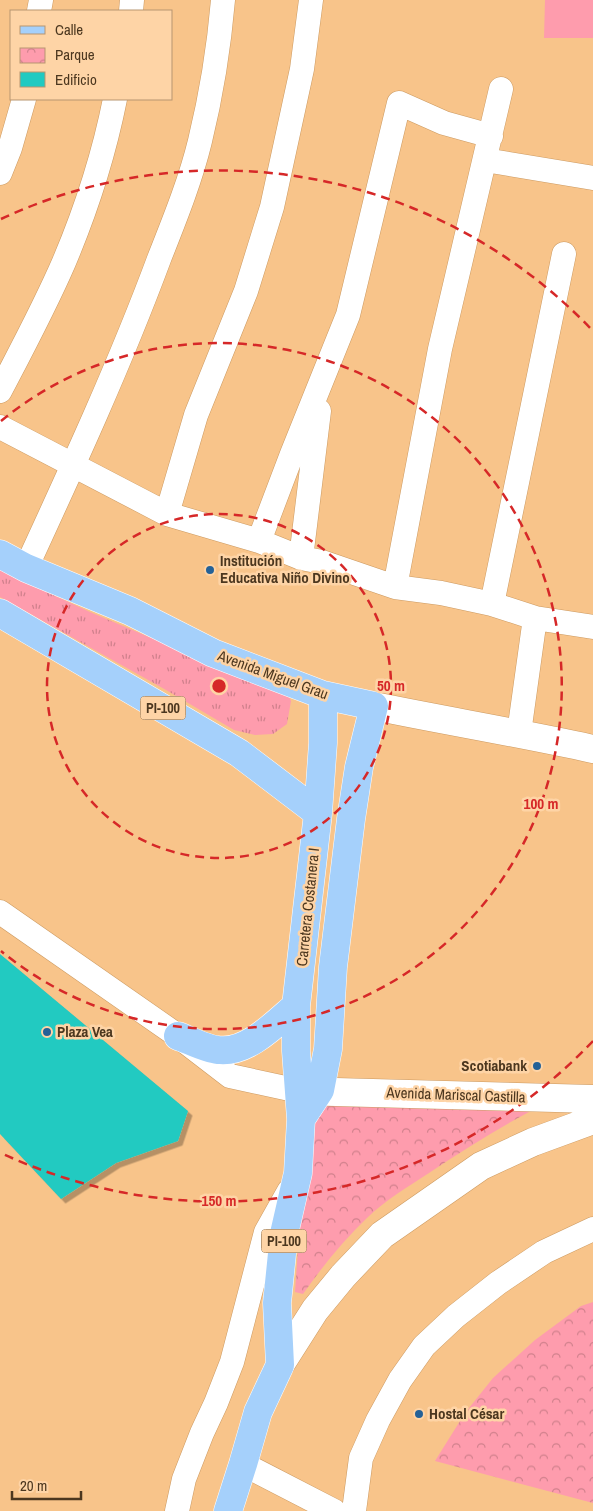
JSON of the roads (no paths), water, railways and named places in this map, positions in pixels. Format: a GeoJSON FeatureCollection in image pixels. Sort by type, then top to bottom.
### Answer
{"type":"FeatureCollection","features":[{"type":"Feature","properties":{"kind":"main road","name":"Avenida Miguel Grau"},"geometry":{"type":"LineString","coordinates":[[0,554],[26,568],[130,611],[213,653],[324,695],[473,727],[518,733],[593,749]]}},
{"type":"Feature","properties":{"kind":"main road","name":"PI-100"},"geometry":{"type":"LineString","coordinates":[[0,613],[239,753],[318,813]]}},
{"type":"Feature","properties":{"kind":"main road","name":"Carretera Costanera I"},"geometry":{"type":"LineString","coordinates":[[309,1091],[296,1051],[296,1006],[318,813],[324,695]]}},
{"type":"Feature","properties":{"kind":"main road","name":"Carretera Costanera I"},"geometry":{"type":"LineString","coordinates":[[228,1511],[244,1464],[258,1412],[280,1365],[277,1303],[284,1234],[298,1173],[301,1119],[309,1091],[328,1049],[333,967],[351,819],[359,767],[374,706]]}},
{"type":"Feature","properties":{"kind":"main road"},"geometry":{"type":"LineString","coordinates":[[178,1036],[218,1051],[237,1048],[260,1038],[296,1006]]}},
{"type":"Feature","properties":{"kind":"main road","name":"Avenida Mariscal Castilla"},"geometry":{"type":"LineString","coordinates":[[309,1091],[593,1099]]}},
{"type":"Feature","properties":{"kind":"main road"},"geometry":{"type":"LineString","coordinates":[[280,1365],[315,1310],[343,1276],[382,1235],[481,1166],[533,1142],[593,1120]]}},
{"type":"Feature","properties":{"kind":"street"},"geometry":{"type":"LineString","coordinates":[[26,568],[74,465],[150,286],[184,191],[199,143],[207,107],[223,0]]}},
{"type":"Feature","properties":{"kind":"street"},"geometry":{"type":"LineString","coordinates":[[167,514],[196,415],[246,291],[272,207],[302,69],[311,0]]}},
{"type":"Feature","properties":{"kind":"street"},"geometry":{"type":"LineString","coordinates":[[395,587],[440,348],[501,89]]}},
{"type":"Feature","properties":{"kind":"street"},"geometry":{"type":"LineString","coordinates":[[0,173],[10,148],[24,100]]}},
{"type":"Feature","properties":{"kind":"street"},"geometry":{"type":"LineString","coordinates":[[0,391],[40,314],[81,218],[92,185],[115,100]]}},
{"type":"Feature","properties":{"kind":"street"},"geometry":{"type":"LineString","coordinates":[[260,541],[292,454],[348,315],[399,103],[444,123],[491,136]]}},
{"type":"Feature","properties":{"kind":"street"},"geometry":{"type":"LineString","coordinates":[[485,160],[593,178]]}},
{"type":"Feature","properties":{"kind":"street"},"geometry":{"type":"LineString","coordinates":[[492,604],[564,254]]}},
{"type":"Feature","properties":{"kind":"street"},"geometry":{"type":"LineString","coordinates":[[301,558],[323,380]]}},
{"type":"Feature","properties":{"kind":"street"},"geometry":{"type":"LineString","coordinates":[[0,428],[167,514],[260,541],[301,558],[322,562],[395,587],[441,593],[492,604],[535,618],[593,627]]}},
{"type":"Feature","properties":{"kind":"street"},"geometry":{"type":"LineString","coordinates":[[518,733],[535,618]]}},
{"type":"Feature","properties":{"kind":"street"},"geometry":{"type":"LineString","coordinates":[[0,912],[178,1036],[230,1076],[309,1091]]}},
{"type":"Feature","properties":{"kind":"street"},"geometry":{"type":"LineString","coordinates":[[177,1511],[184,1479],[232,1362],[266,1232],[298,1173]]}},
{"type":"Feature","properties":{"kind":"street"},"geometry":{"type":"LineString","coordinates":[[354,1511],[361,1458],[378,1420],[400,1380],[424,1346],[456,1316],[498,1283],[544,1252],[593,1229]]}},
{"type":"Feature","properties":{"kind":"street"},"geometry":{"type":"LineString","coordinates":[[244,1464],[334,1511]]}},
{"type":"Feature","properties":{"kind":"place","name":"Institución Educativa Niño Divino"},"geometry":{"type":"Point","coordinates":[210,570]}},
{"type":"Feature","properties":{"kind":"place","name":"Plaza Vea"},"geometry":{"type":"Point","coordinates":[47,1032]}},
{"type":"Feature","properties":{"kind":"place","name":"Scotiabank"},"geometry":{"type":"Point","coordinates":[537,1066]}},
{"type":"Feature","properties":{"kind":"place","name":"Hostal César"},"geometry":{"type":"Point","coordinates":[419,1414]}}]}
